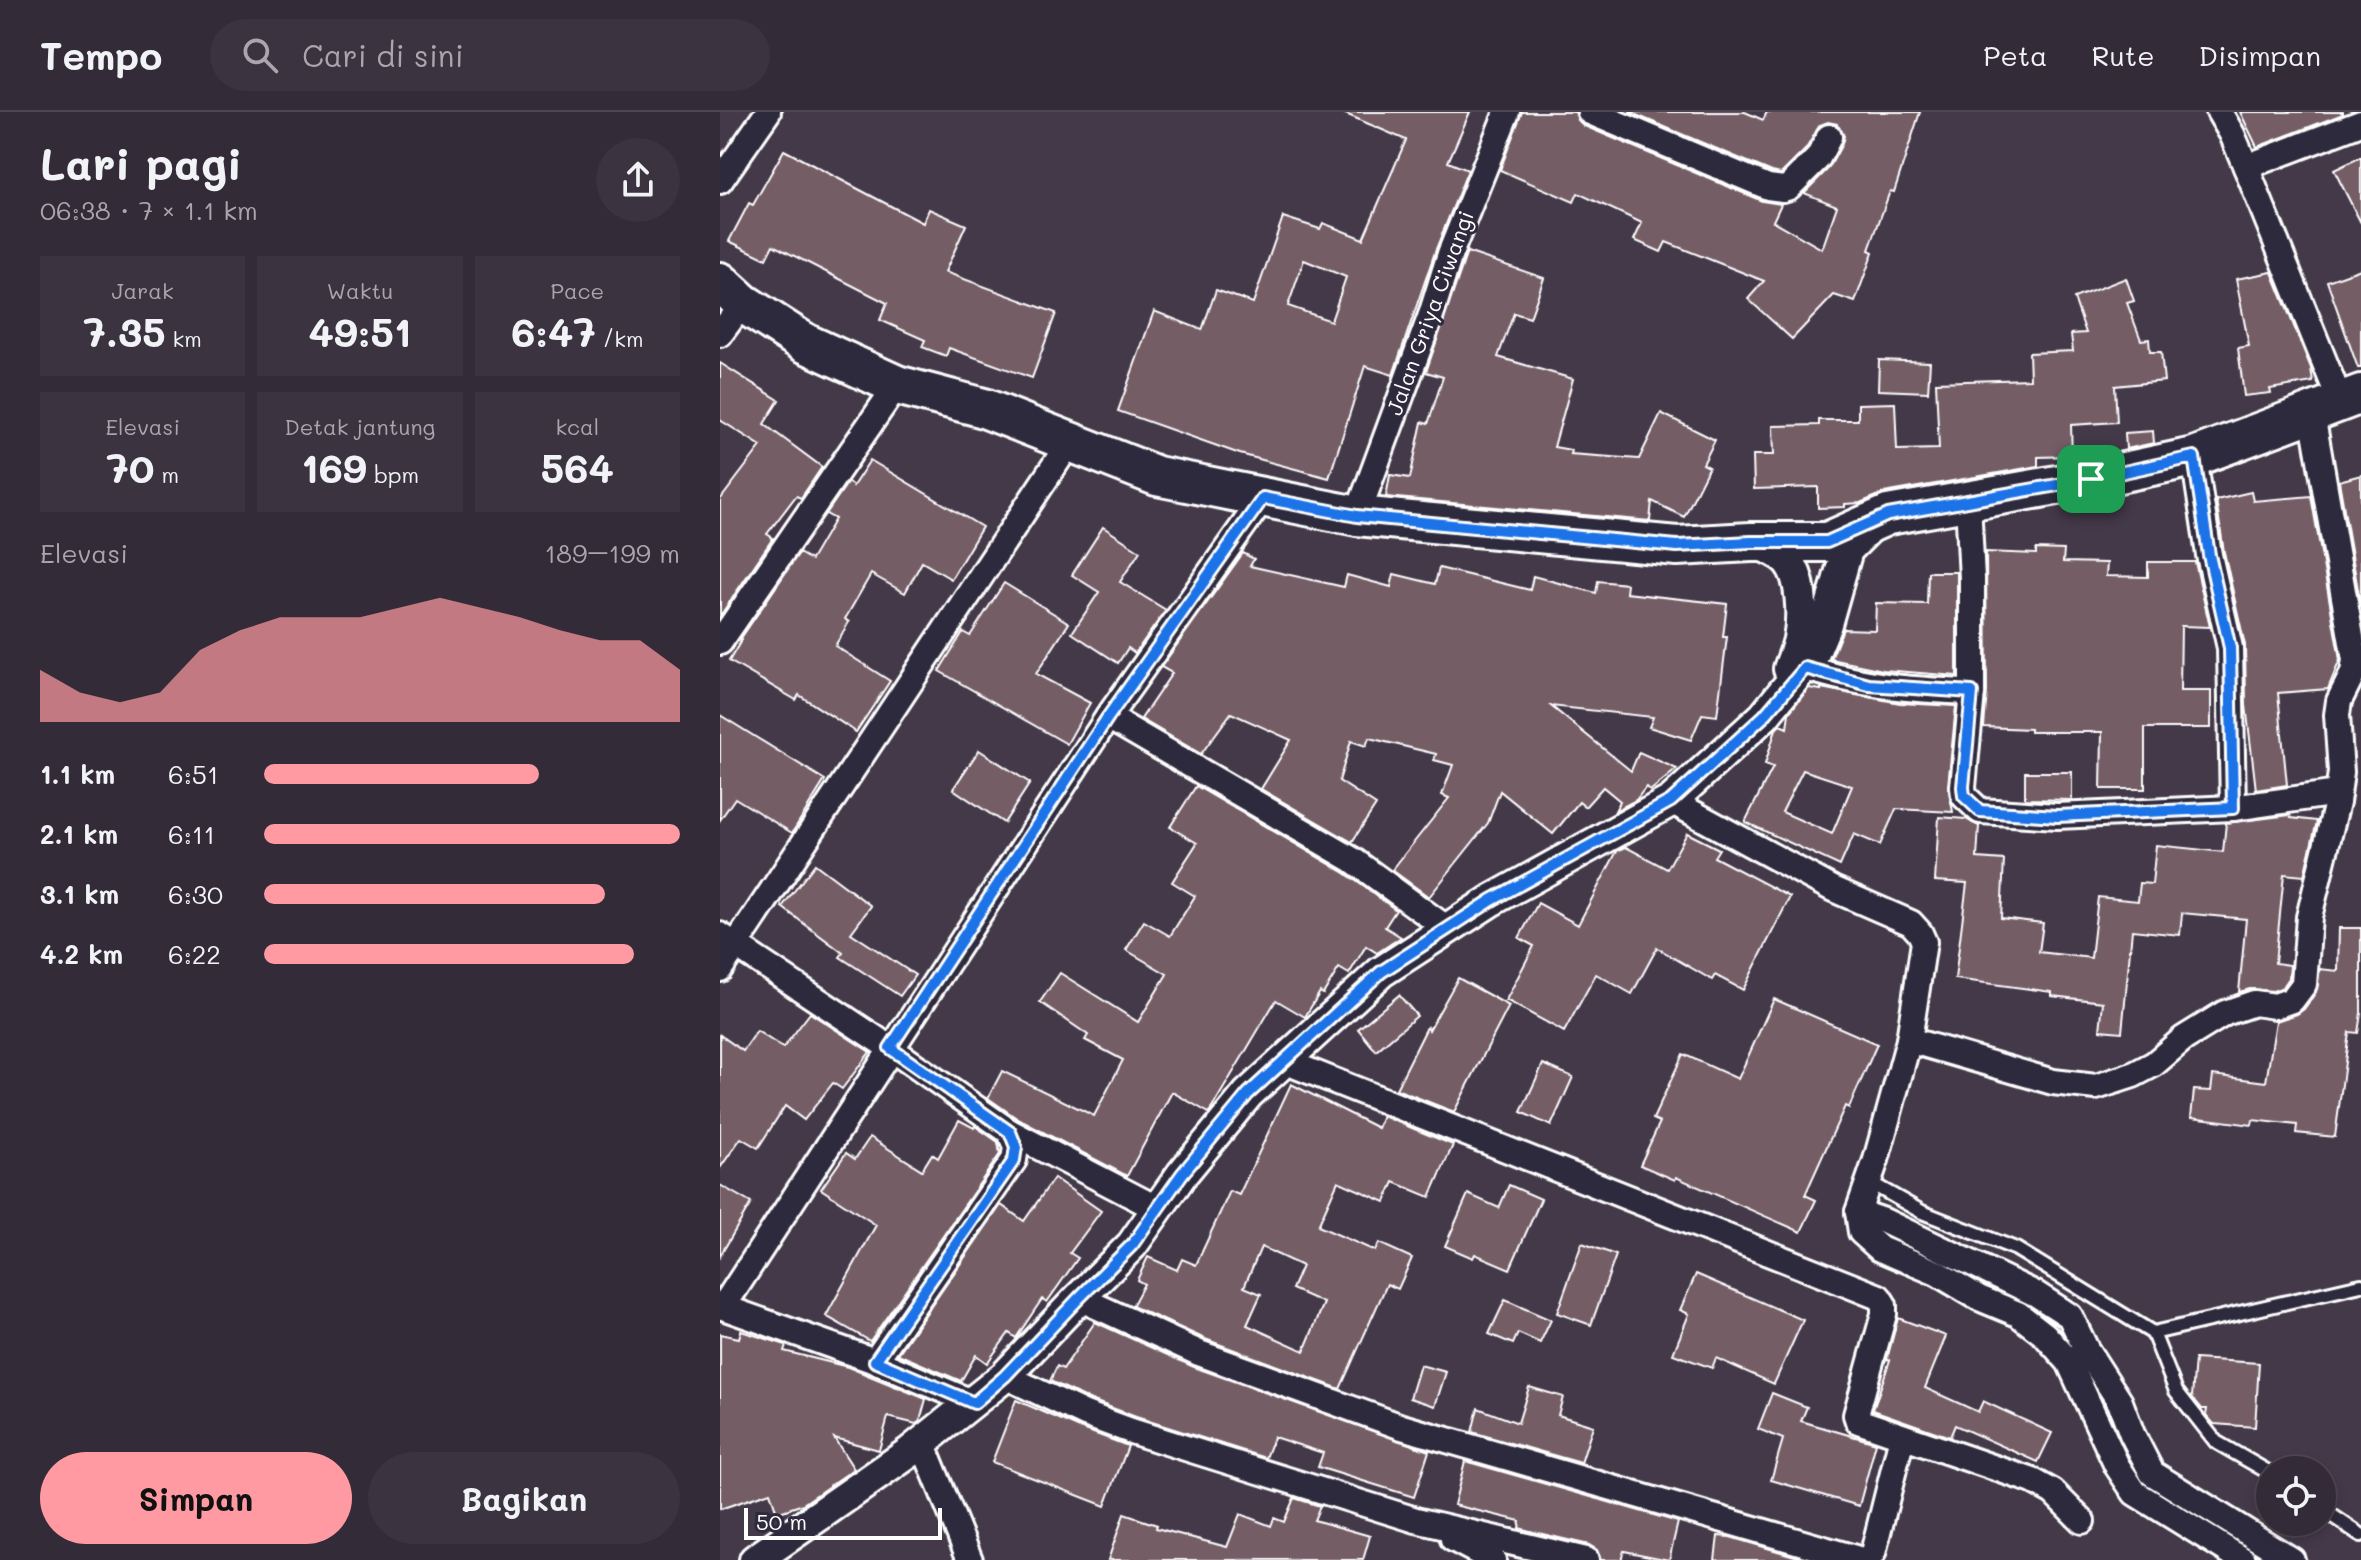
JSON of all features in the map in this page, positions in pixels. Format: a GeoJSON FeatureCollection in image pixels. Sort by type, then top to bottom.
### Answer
{"type":"FeatureCollection","features":[{"type":"Feature","properties":{"kind":"main road"},"geometry":{"type":"LineString","coordinates":[[732,292],[805,343],[897,385],[984,408],[1157,476],[1357,516],[1677,546],[1827,542],[1888,515],[2194,457],[2338,403]]}},
{"type":"Feature","properties":{"kind":"street"},"geometry":{"type":"LineString","coordinates":[[720,181],[768,112]]}},
{"type":"Feature","properties":{"kind":"street","name":"Jalan Griya Ciwangi"},"geometry":{"type":"LineString","coordinates":[[1357,516],[1431,315],[1450,254],[1507,112]]}},
{"type":"Feature","properties":{"kind":"street"},"geometry":{"type":"LineString","coordinates":[[1590,112],[1768,187],[1783,189],[1789,187],[1818,158],[1829,137]]}},
{"type":"Feature","properties":{"kind":"street"},"geometry":{"type":"LineString","coordinates":[[1909,1040],[2053,1082],[2096,1087],[2133,1075],[2154,1064],[2183,1039],[2225,1013],[2254,1003],[2275,1006],[2292,1000],[2304,984],[2309,917],[2341,772],[2339,701],[2353,673],[2355,660],[2338,403],[2246,167],[2219,112]]}},
{"type":"Feature","properties":{"kind":"street"},"geometry":{"type":"LineString","coordinates":[[2246,167],[2361,124]]}},
{"type":"Feature","properties":{"kind":"street"},"geometry":{"type":"LineString","coordinates":[[720,334],[732,292]]}},
{"type":"Feature","properties":{"kind":"street"},"geometry":{"type":"LineString","coordinates":[[720,642],[897,385]]}},
{"type":"Feature","properties":{"kind":"street"},"geometry":{"type":"LineString","coordinates":[[720,969],[728,940],[1070,442]]}},
{"type":"Feature","properties":{"kind":"street"},"geometry":{"type":"LineString","coordinates":[[2194,457],[2209,555],[2230,648],[2233,808]]}},
{"type":"Feature","properties":{"kind":"street"},"geometry":{"type":"LineString","coordinates":[[974,1403],[875,1361],[721,1307],[1108,717],[1263,498]]}},
{"type":"Feature","properties":{"kind":"street"},"geometry":{"type":"LineString","coordinates":[[1968,502],[1972,692],[1963,787],[1964,796],[1980,811],[2057,816],[2233,808],[2338,793]]}},
{"type":"Feature","properties":{"kind":"street"},"geometry":{"type":"LineString","coordinates":[[755,1560],[916,1447],[1005,1376],[1132,1245],[1226,1119],[1381,972],[1446,928],[1671,801],[1764,716],[1826,624],[1847,550],[1870,527],[1888,515]]}},
{"type":"Feature","properties":{"kind":"street"},"geometry":{"type":"LineString","coordinates":[[1751,542],[1775,551],[1787,560],[1793,570],[1801,612],[1798,666]]}},
{"type":"Feature","properties":{"kind":"street"},"geometry":{"type":"LineString","coordinates":[[1798,666],[1869,685],[1972,692]]}},
{"type":"Feature","properties":{"kind":"street"},"geometry":{"type":"LineString","coordinates":[[1108,717],[1353,860],[1446,928]]}},
{"type":"Feature","properties":{"kind":"street"},"geometry":{"type":"LineString","coordinates":[[1671,801],[1833,889],[1911,923],[1920,933],[1924,942],[1909,1040],[1858,1212],[1861,1232],[1880,1249],[1937,1273],[1979,1298],[2018,1314],[2045,1335],[2069,1362],[2117,1466],[2135,1493],[2243,1560]]}},
{"type":"Feature","properties":{"kind":"street"},"geometry":{"type":"LineString","coordinates":[[728,940],[1010,1132],[1158,1209]]}},
{"type":"Feature","properties":{"kind":"street"},"geometry":{"type":"LineString","coordinates":[[1284,1061],[1879,1297],[1884,1305],[1884,1314],[1856,1418],[1862,1424],[2033,1481],[2053,1492],[2082,1521]]}},
{"type":"Feature","properties":{"kind":"street"},"geometry":{"type":"LineString","coordinates":[[875,1361],[1014,1160],[1016,1147],[1010,1132]]}},
{"type":"Feature","properties":{"kind":"street"},"geometry":{"type":"LineString","coordinates":[[1858,1212],[1884,1221],[2036,1294],[2070,1316],[2086,1349],[2120,1402],[2152,1473],[2292,1560]]}},
{"type":"Feature","properties":{"kind":"street"},"geometry":{"type":"LineString","coordinates":[[1079,1298],[1199,1353],[1402,1427],[1863,1560],[1873,1553],[1902,1437]]}},
{"type":"Feature","properties":{"kind":"street"},"geometry":{"type":"LineString","coordinates":[[2045,1335],[2070,1316]]}},
{"type":"Feature","properties":{"kind":"street"},"geometry":{"type":"LineString","coordinates":[[1005,1376],[1085,1414],[1131,1431],[1416,1520],[1586,1560]]}},
{"type":"Feature","properties":{"kind":"street"},"geometry":{"type":"LineString","coordinates":[[916,1447],[954,1560]]}},
{"type":"Feature","properties":{"kind":"street"},"geometry":{"type":"LineString","coordinates":[[916,1447],[970,1560]]}},
{"type":"Feature","properties":{"kind":"street"},"geometry":{"type":"LineString","coordinates":[[1416,1520],[1493,1560]]}},
{"type":"Feature","properties":{"kind":"lane"},"geometry":{"type":"LineString","coordinates":[[1869,1182],[1922,1212],[2016,1249],[2153,1333],[2176,1391],[2216,1442],[2256,1465]]}},
{"type":"Feature","properties":{"kind":"lane"},"geometry":{"type":"LineString","coordinates":[[2153,1333],[2361,1285]]}},
{"type":"Feature","properties":{"kind":"lane"},"geometry":{"type":"LineString","coordinates":[[2336,1518],[2361,1535]]}},
{"type":"Feature","properties":{"kind":"building"},"geometry":{"type":"Polygon","coordinates":[[[1341,112],[1470,112],[1448,162],[1468,170],[1436,249],[1393,375],[1365,366],[1329,478],[1240,454],[1118,411],[1154,311],[1202,330],[1216,290],[1253,303],[1283,217],[1320,229],[1323,223],[1363,239],[1406,140],[1341,112]],[[1304,260],[1288,306],[1331,321],[1346,277],[1304,260]]]}},
{"type":"Feature","properties":{"kind":"building"},"geometry":{"type":"Polygon","coordinates":[[[1522,112],[1575,112],[1584,126],[1762,201],[1781,204],[1773,221],[1822,249],[1837,206],[1804,193],[1829,168],[1842,144],[1844,136],[1837,124],[1828,122],[1820,125],[1806,149],[1781,174],[1629,112],[1745,112],[1763,120],[1767,112],[1920,112],[1894,192],[1890,191],[1869,250],[1873,252],[1855,302],[1834,295],[1792,339],[1748,299],[1764,281],[1666,242],[1661,252],[1634,240],[1642,223],[1578,193],[1574,202],[1500,170],[1522,112]]]}},
{"type":"Feature","properties":{"kind":"building"},"geometry":{"type":"Polygon","coordinates":[[[2240,112],[2343,112],[2343,114],[2257,147],[2240,112]]]}},
{"type":"Feature","properties":{"kind":"building"},"geometry":{"type":"Polygon","coordinates":[[[784,150],[923,223],[929,209],[966,225],[945,272],[1056,313],[1032,378],[949,348],[946,356],[922,347],[925,340],[880,320],[887,303],[773,245],[766,259],[729,241],[749,203],[753,205],[784,150]]]}},
{"type":"Feature","properties":{"kind":"building"},"geometry":{"type":"Polygon","coordinates":[[[2361,157],[2361,223],[2334,170],[2361,157]]]}},
{"type":"Feature","properties":{"kind":"building"},"geometry":{"type":"Polygon","coordinates":[[[1467,252],[1544,278],[1530,318],[1514,313],[1498,357],[1573,379],[1554,447],[1571,450],[1570,454],[1639,459],[1661,413],[1715,440],[1703,464],[1709,467],[1684,517],[1652,501],[1650,521],[1386,497],[1390,475],[1410,478],[1422,422],[1428,424],[1443,377],[1426,372],[1467,252]]]}},
{"type":"Feature","properties":{"kind":"building"},"geometry":{"type":"Polygon","coordinates":[[[2361,269],[2361,368],[2358,368],[2327,281],[2361,269]]]}},
{"type":"Feature","properties":{"kind":"building"},"geometry":{"type":"Polygon","coordinates":[[[2272,272],[2311,368],[2313,382],[2270,389],[2271,393],[2244,396],[2238,348],[2249,346],[2236,279],[2272,272]]]}},
{"type":"Feature","properties":{"kind":"building"},"geometry":{"type":"Polygon","coordinates":[[[2126,278],[2134,301],[2127,303],[2141,340],[2149,339],[2150,352],[2161,352],[2164,381],[2115,386],[2117,422],[2071,425],[2072,456],[2038,457],[2038,466],[1884,493],[1860,503],[1845,504],[1845,507],[1818,508],[1818,487],[1754,489],[1753,455],[1774,455],[1773,426],[1819,425],[1819,420],[1858,420],[1858,404],[1895,403],[1897,450],[1939,449],[1936,382],[2030,379],[2029,353],[2073,351],[2071,334],[2086,333],[2074,298],[2126,278]]]}},
{"type":"Feature","properties":{"kind":"building"},"geometry":{"type":"Polygon","coordinates":[[[1879,360],[1930,362],[1928,392],[1878,390],[1879,360]]]}},
{"type":"Feature","properties":{"kind":"building"},"geometry":{"type":"Polygon","coordinates":[[[720,363],[779,400],[764,424],[822,467],[801,498],[796,496],[767,534],[773,538],[720,616],[720,500],[761,446],[720,420],[720,363]]]}},
{"type":"Feature","properties":{"kind":"building"},"geometry":{"type":"Polygon","coordinates":[[[2153,431],[2154,443],[2126,449],[2125,433],[2153,431]]]}},
{"type":"Feature","properties":{"kind":"building"},"geometry":{"type":"Polygon","coordinates":[[[870,460],[982,527],[951,579],[922,562],[905,593],[871,574],[845,619],[849,622],[835,646],[890,681],[856,732],[799,695],[796,700],[729,661],[741,638],[799,553],[811,560],[835,519],[826,514],[848,482],[853,486],[870,460]]]}},
{"type":"Feature","properties":{"kind":"building"},"geometry":{"type":"Polygon","coordinates":[[[2361,475],[2361,607],[2339,481],[2361,475]]]}},
{"type":"Feature","properties":{"kind":"building"},"geometry":{"type":"Polygon","coordinates":[[[2251,492],[2253,501],[2311,496],[2340,660],[2328,689],[2278,693],[2287,785],[2256,790],[2246,705],[2245,645],[2216,500],[2251,492]]]}},
{"type":"Feature","properties":{"kind":"building"},"geometry":{"type":"Polygon","coordinates":[[[1103,527],[1140,551],[1120,582],[1166,610],[1135,653],[1128,648],[1118,663],[1072,633],[1099,592],[1072,575],[1103,527]]]}},
{"type":"Feature","properties":{"kind":"building"},"geometry":{"type":"Polygon","coordinates":[[[2036,549],[2064,550],[2063,562],[2107,563],[2106,576],[2148,577],[2148,562],[2195,562],[2210,627],[2181,626],[2180,691],[2211,691],[2211,728],[2145,728],[2145,789],[2101,789],[2102,732],[2030,732],[2030,729],[1984,727],[1987,692],[1986,552],[2036,554],[2036,549]]]}},
{"type":"Feature","properties":{"kind":"building"},"geometry":{"type":"Polygon","coordinates":[[[1243,553],[1254,559],[1250,566],[1344,587],[1347,575],[1391,587],[1394,574],[1435,584],[1439,568],[1530,590],[1533,576],[1596,593],[1598,581],[1627,584],[1626,593],[1727,604],[1723,637],[1727,637],[1717,716],[1702,714],[1691,740],[1649,727],[1653,717],[1551,706],[1631,771],[1639,752],[1677,769],[1650,791],[1646,787],[1636,800],[1615,811],[1620,801],[1603,787],[1585,807],[1579,802],[1553,834],[1500,791],[1488,823],[1429,897],[1392,870],[1449,798],[1442,795],[1453,765],[1434,760],[1436,754],[1369,738],[1366,746],[1351,741],[1339,781],[1376,805],[1352,842],[1261,789],[1291,740],[1231,713],[1201,754],[1141,719],[1172,673],[1161,667],[1243,553]]]}},
{"type":"Feature","properties":{"kind":"building"},"geometry":{"type":"Polygon","coordinates":[[[1928,572],[1957,572],[1957,676],[1883,670],[1831,659],[1843,629],[1875,630],[1876,603],[1927,604],[1928,572]]]}},
{"type":"Feature","properties":{"kind":"building"},"geometry":{"type":"Polygon","coordinates":[[[1004,583],[1069,623],[1036,674],[1090,703],[1067,744],[939,671],[963,632],[970,636],[1004,583]]]}},
{"type":"Feature","properties":{"kind":"building"},"geometry":{"type":"Polygon","coordinates":[[[1809,688],[1900,703],[1956,706],[1948,786],[1953,812],[1896,809],[1880,845],[1854,834],[1840,866],[1745,822],[1773,767],[1765,764],[1776,729],[1780,725],[1787,728],[1789,713],[1809,688]],[[1803,770],[1782,812],[1832,834],[1852,786],[1803,770]]]}},
{"type":"Feature","properties":{"kind":"building"},"geometry":{"type":"Polygon","coordinates":[[[720,715],[825,780],[792,833],[735,798],[720,820],[720,715]]]}},
{"type":"Feature","properties":{"kind":"building"},"geometry":{"type":"Polygon","coordinates":[[[979,750],[1030,783],[1004,823],[953,789],[979,750]]]}},
{"type":"Feature","properties":{"kind":"building"},"geometry":{"type":"Polygon","coordinates":[[[2025,772],[2072,772],[2072,800],[2025,799],[2025,772]]]}},
{"type":"Feature","properties":{"kind":"building"},"geometry":{"type":"Polygon","coordinates":[[[1196,786],[1345,873],[1396,910],[1385,927],[1401,937],[1377,953],[1366,946],[1349,974],[1339,968],[1305,1017],[1276,1000],[1209,1113],[1172,1092],[1127,1176],[1018,1119],[988,1098],[1002,1071],[1094,1116],[1123,1060],[1085,1040],[1088,1035],[1040,1002],[1060,973],[1138,1022],[1167,974],[1126,950],[1144,921],[1170,936],[1195,896],[1172,882],[1197,843],[1170,827],[1196,786]]]}},
{"type":"Feature","properties":{"kind":"building"},"geometry":{"type":"Polygon","coordinates":[[[2290,815],[2291,818],[2317,821],[2304,876],[2284,874],[2275,963],[2290,965],[2289,978],[2283,987],[2273,991],[2250,989],[2239,992],[2246,919],[2182,913],[2180,935],[2132,930],[2122,1032],[2100,1030],[2103,1002],[1955,979],[1967,883],[1935,881],[1939,817],[1966,819],[1979,826],[1977,858],[2004,860],[2001,918],[2043,923],[2039,952],[2091,958],[2098,897],[2138,901],[2140,883],[2152,884],[2156,845],[2223,852],[2226,823],[2290,815]]]}},
{"type":"Feature","properties":{"kind":"building"},"geometry":{"type":"Polygon","coordinates":[[[1687,833],[1719,849],[1714,857],[1790,897],[1743,990],[1715,975],[1712,980],[1657,948],[1632,994],[1596,974],[1564,1032],[1506,1000],[1534,946],[1519,938],[1538,903],[1578,925],[1617,851],[1626,847],[1667,869],[1687,833]]]}},
{"type":"Feature","properties":{"kind":"building"},"geometry":{"type":"Polygon","coordinates":[[[815,864],[871,906],[851,933],[915,975],[900,996],[840,957],[843,953],[782,907],[815,864]]]}},
{"type":"Feature","properties":{"kind":"building"},"geometry":{"type":"Polygon","coordinates":[[[2339,928],[2361,928],[2361,1013],[2358,1033],[2349,1032],[2335,1137],[2296,1133],[2297,1125],[2253,1120],[2252,1125],[2191,1117],[2194,1090],[2211,1091],[2213,1075],[2266,1082],[2276,1021],[2304,1009],[2316,992],[2320,969],[2338,971],[2339,928]]]}},
{"type":"Feature","properties":{"kind":"building"},"geometry":{"type":"Polygon","coordinates":[[[1458,978],[1509,1006],[1454,1112],[1396,1089],[1427,1027],[1429,1030],[1458,978]]]}},
{"type":"Feature","properties":{"kind":"building"},"geometry":{"type":"Polygon","coordinates":[[[1399,995],[1417,1016],[1376,1051],[1358,1029],[1399,995]]]}},
{"type":"Feature","properties":{"kind":"building"},"geometry":{"type":"Polygon","coordinates":[[[1774,999],[1877,1044],[1805,1195],[1816,1200],[1801,1232],[1676,1177],[1675,1180],[1640,1165],[1660,1122],[1653,1119],[1683,1054],[1738,1079],[1774,999]]]}},
{"type":"Feature","properties":{"kind":"building"},"geometry":{"type":"Polygon","coordinates":[[[810,1013],[870,1052],[842,1089],[833,1083],[804,1120],[785,1106],[758,1148],[741,1138],[720,1168],[720,1035],[743,1051],[757,1031],[783,1048],[810,1013]]]}},
{"type":"Feature","properties":{"kind":"building"},"geometry":{"type":"Polygon","coordinates":[[[1543,1064],[1573,1077],[1551,1126],[1521,1112],[1543,1064]]]}},
{"type":"Feature","properties":{"kind":"building"},"geometry":{"type":"Polygon","coordinates":[[[1291,1084],[1378,1128],[1383,1116],[1453,1145],[1430,1197],[1394,1182],[1385,1202],[1338,1181],[1318,1226],[1375,1251],[1379,1243],[1412,1258],[1398,1289],[1387,1284],[1340,1389],[1205,1339],[1132,1306],[1144,1284],[1137,1280],[1148,1257],[1177,1270],[1182,1259],[1196,1265],[1230,1191],[1239,1195],[1291,1084]],[[1261,1247],[1244,1287],[1261,1294],[1247,1325],[1304,1351],[1324,1303],[1292,1289],[1302,1266],[1261,1247]]]}},
{"type":"Feature","properties":{"kind":"building"},"geometry":{"type":"Polygon","coordinates":[[[959,1120],[975,1126],[998,1142],[1000,1154],[870,1341],[826,1316],[876,1225],[821,1189],[846,1153],[855,1159],[870,1137],[922,1170],[932,1154],[938,1158],[959,1120]]]}},
{"type":"Feature","properties":{"kind":"building"},"geometry":{"type":"Polygon","coordinates":[[[1054,1178],[1101,1211],[1070,1253],[1078,1258],[1047,1302],[1042,1299],[1016,1338],[1009,1333],[987,1363],[976,1355],[961,1381],[898,1354],[1001,1205],[1024,1221],[1054,1178]]]}},
{"type":"Feature","properties":{"kind":"building"},"geometry":{"type":"Polygon","coordinates":[[[720,1185],[751,1203],[720,1256],[720,1185]]]}},
{"type":"Feature","properties":{"kind":"building"},"geometry":{"type":"Polygon","coordinates":[[[1509,1185],[1541,1199],[1510,1269],[1475,1254],[1473,1258],[1445,1246],[1468,1194],[1499,1208],[1509,1185]]]}},
{"type":"Feature","properties":{"kind":"building"},"geometry":{"type":"Polygon","coordinates":[[[1582,1243],[1616,1255],[1591,1325],[1557,1313],[1582,1243]]]}},
{"type":"Feature","properties":{"kind":"building"},"geometry":{"type":"Polygon","coordinates":[[[1696,1274],[1803,1320],[1774,1384],[1716,1358],[1712,1368],[1673,1354],[1689,1314],[1680,1310],[1696,1274]]]}},
{"type":"Feature","properties":{"kind":"building"},"geometry":{"type":"Polygon","coordinates":[[[1505,1300],[1551,1320],[1540,1343],[1518,1333],[1513,1344],[1489,1334],[1505,1300]]]}},
{"type":"Feature","properties":{"kind":"building"},"geometry":{"type":"Polygon","coordinates":[[[1898,1318],[1946,1336],[1925,1388],[1978,1412],[1983,1401],[2052,1433],[2038,1462],[1955,1425],[1950,1437],[1873,1410],[1890,1360],[1887,1359],[1898,1318]]]}},
{"type":"Feature","properties":{"kind":"building"},"geometry":{"type":"Polygon","coordinates":[[[1095,1322],[1194,1367],[1429,1451],[1414,1497],[1318,1467],[1323,1453],[1274,1437],[1266,1458],[1136,1417],[1050,1381],[1057,1366],[1063,1369],[1095,1322]]]}},
{"type":"Feature","properties":{"kind":"building"},"geometry":{"type":"Polygon","coordinates":[[[741,1331],[786,1345],[784,1351],[848,1367],[926,1399],[920,1421],[916,1424],[888,1417],[879,1450],[834,1438],[854,1469],[803,1504],[777,1513],[770,1492],[720,1509],[720,1334],[739,1338],[741,1331]]]}},
{"type":"Feature","properties":{"kind":"building"},"geometry":{"type":"Polygon","coordinates":[[[2195,1359],[2259,1363],[2255,1427],[2214,1424],[2206,1415],[2207,1409],[2202,1409],[2192,1397],[2195,1359]]]}},
{"type":"Feature","properties":{"kind":"building"},"geometry":{"type":"Polygon","coordinates":[[[1420,1365],[1446,1372],[1435,1406],[1410,1398],[1420,1365]]]}},
{"type":"Feature","properties":{"kind":"building"},"geometry":{"type":"Polygon","coordinates":[[[1529,1387],[1563,1397],[1558,1415],[1593,1426],[1581,1463],[1472,1432],[1478,1408],[1518,1423],[1529,1387]]]}},
{"type":"Feature","properties":{"kind":"building"},"geometry":{"type":"Polygon","coordinates":[[[1772,1393],[1807,1407],[1801,1421],[1876,1443],[1859,1506],[1771,1480],[1783,1439],[1758,1429],[1772,1393]]]}},
{"type":"Feature","properties":{"kind":"building"},"geometry":{"type":"Polygon","coordinates":[[[1016,1400],[1128,1446],[1105,1506],[992,1462],[1016,1400]]]}},
{"type":"Feature","properties":{"kind":"building"},"geometry":{"type":"Polygon","coordinates":[[[1465,1461],[1678,1522],[1669,1560],[1624,1551],[1621,1560],[1601,1560],[1597,1550],[1589,1545],[1519,1528],[1520,1521],[1454,1505],[1465,1461]]]}},
{"type":"Feature","properties":{"kind":"building"},"geometry":{"type":"Polygon","coordinates":[[[1294,1498],[1320,1506],[1314,1520],[1370,1536],[1363,1560],[1108,1560],[1124,1514],[1157,1525],[1156,1528],[1227,1547],[1240,1514],[1271,1526],[1274,1518],[1284,1522],[1294,1498]]]}},
{"type":"Feature","properties":{"kind":"building"},"geometry":{"type":"Polygon","coordinates":[[[1718,1536],[1730,1537],[1808,1560],[1715,1560],[1718,1536]]]}},
{"type":"Feature","properties":{"kind":"route"},"geometry":{"type":"LineString","coordinates":[[2194,457],[2209,555],[2230,648],[2233,808],[2057,816],[1980,811],[1964,796],[1963,787],[1972,692],[1869,685],[1805,668],[1764,716],[1671,801],[1492,900],[1381,972],[1248,1094],[1182,1174],[1132,1245],[1005,1376],[974,1403],[875,1361],[1014,1160],[1016,1147],[1010,1132],[890,1048],[1108,717],[1263,498],[1357,516],[1677,546],[1827,542],[1888,515],[2091,479],[2194,457]]}}]}
